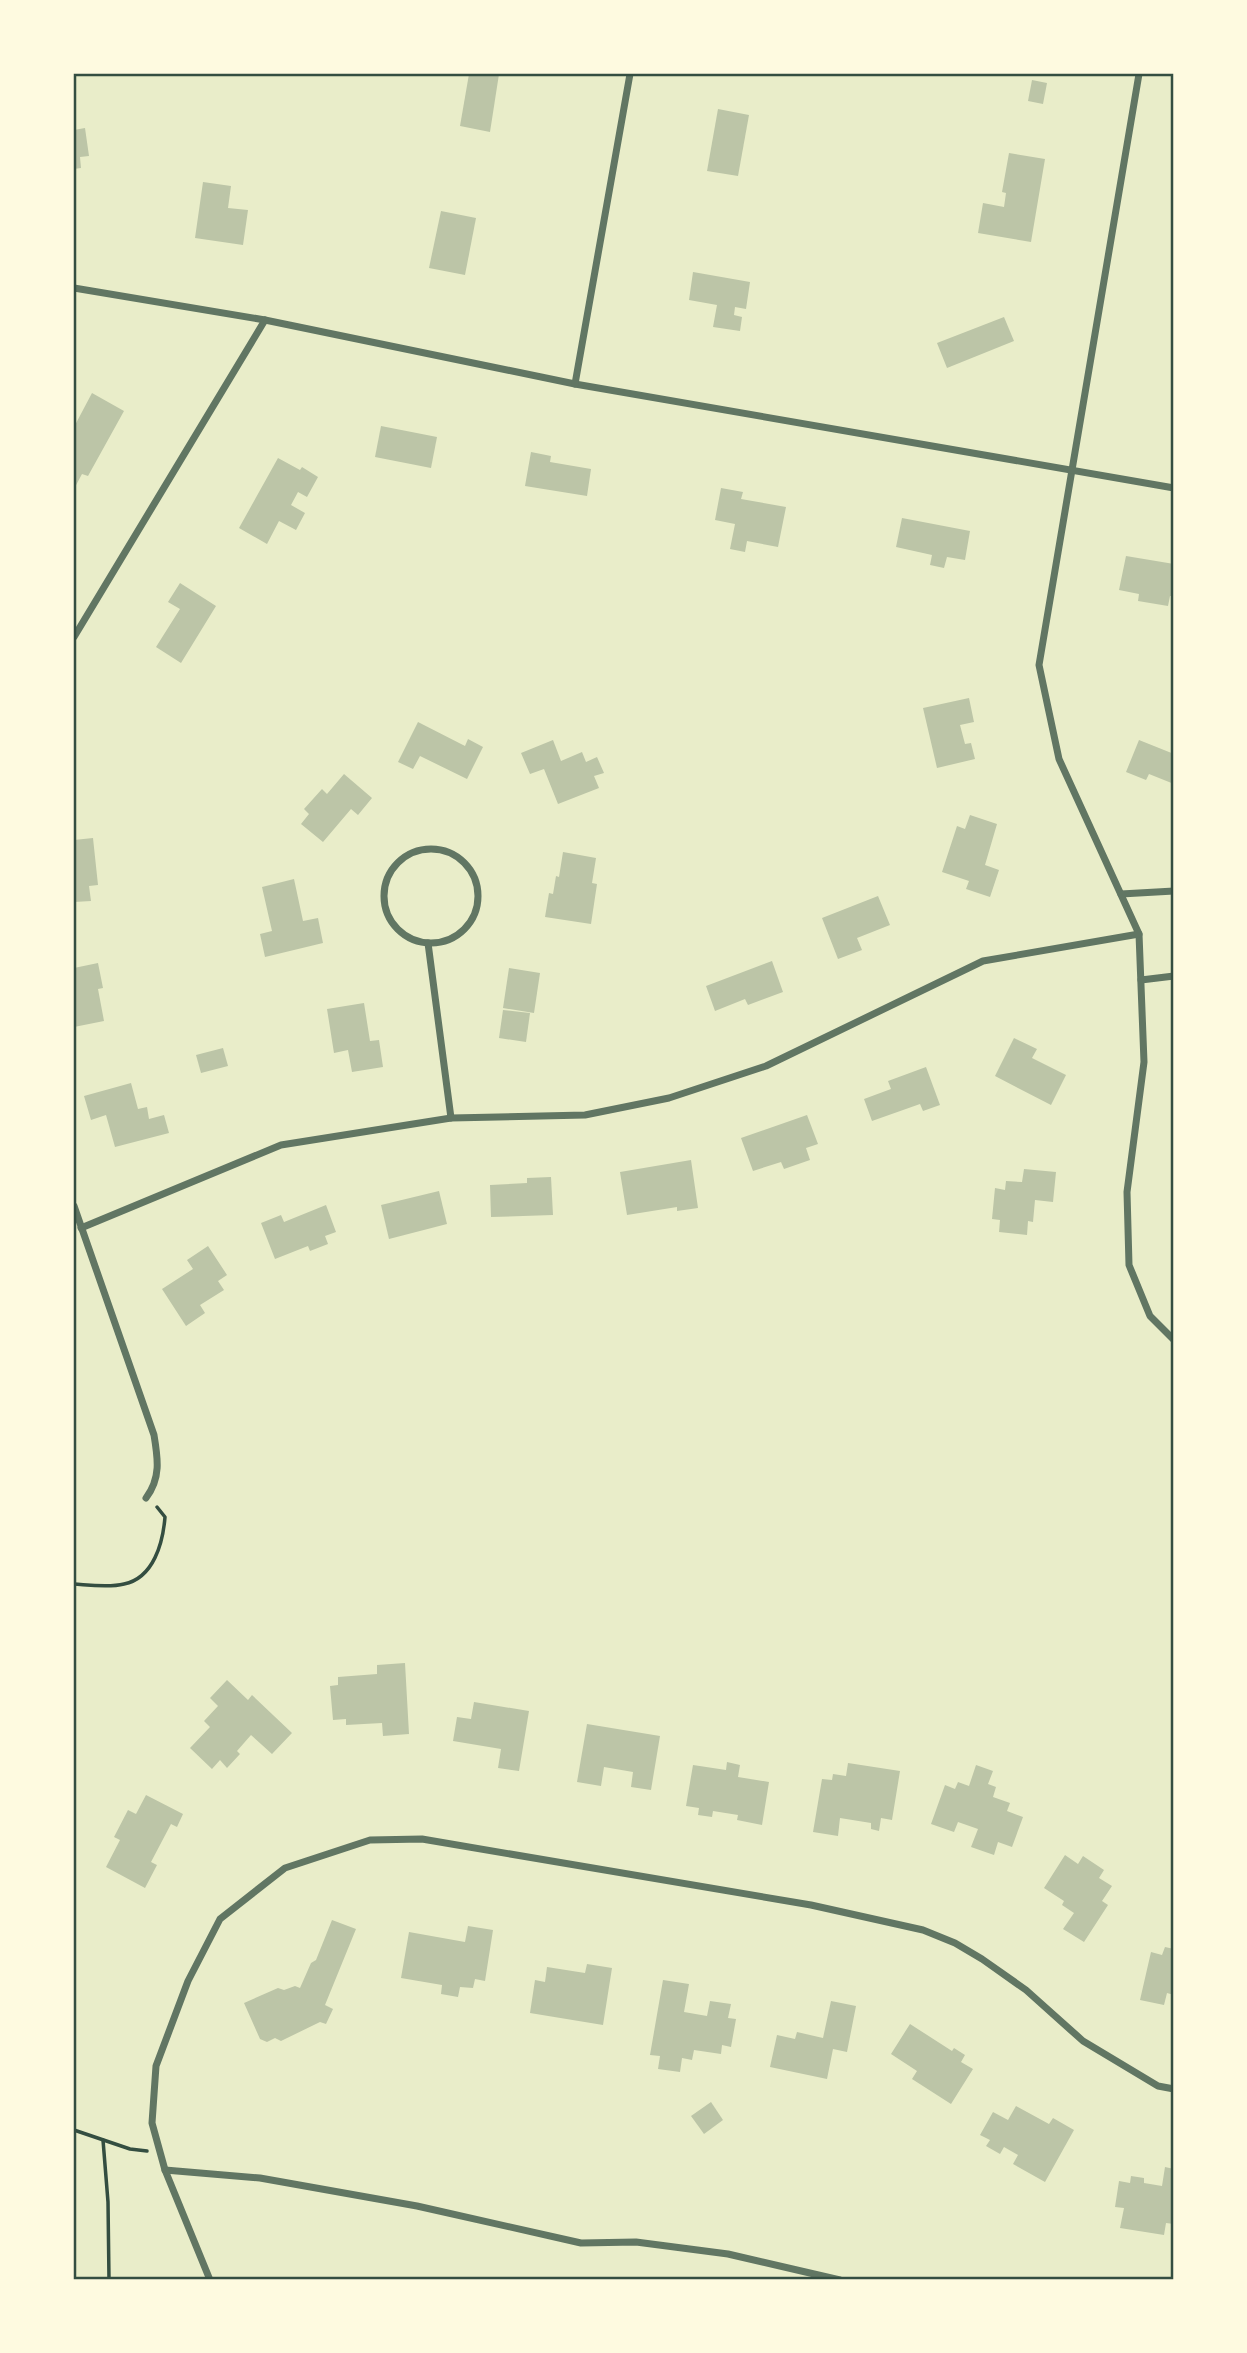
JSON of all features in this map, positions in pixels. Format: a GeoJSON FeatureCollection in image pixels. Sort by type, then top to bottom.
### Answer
{"type":"FeatureCollection","features":[{"type":"Feature","properties":{"kind":"street"},"geometry":{"type":"LineString","coordinates":[[575,384],[630,74]]}},
{"type":"Feature","properties":{"kind":"street"},"geometry":{"type":"LineString","coordinates":[[1139,74],[1039,665],[1059,759],[1139,934],[1144,1062],[1127,1192],[1129,1265],[1150,1316],[1174,1340]]}},
{"type":"Feature","properties":{"kind":"street"},"geometry":{"type":"LineString","coordinates":[[74,288],[265,320],[575,384],[1174,488]]}},
{"type":"Feature","properties":{"kind":"street"},"geometry":{"type":"LineString","coordinates":[[74,637],[265,320]]}},
{"type":"Feature","properties":{"kind":"street"},"geometry":{"type":"LineString","coordinates":[[427,848],[442,849],[457,856],[468,866],[476,880],[479,895],[476,911],[469,925],[458,936],[443,942],[428,943],[413,940],[399,931],[384,904],[384,888],[389,874],[399,861],[412,852],[427,848]]}},
{"type":"Feature","properties":{"kind":"street"},"geometry":{"type":"LineString","coordinates":[[1121,894],[1174,891]]}},
{"type":"Feature","properties":{"kind":"street"},"geometry":{"type":"LineString","coordinates":[[81,1228],[281,1145],[451,1118],[585,1115],[669,1098],[766,1066],[983,961],[1139,934]]}},
{"type":"Feature","properties":{"kind":"street"},"geometry":{"type":"LineString","coordinates":[[428,943],[451,1118]]}},
{"type":"Feature","properties":{"kind":"street"},"geometry":{"type":"LineString","coordinates":[[1141,980],[1174,975]]}},
{"type":"Feature","properties":{"kind":"street"},"geometry":{"type":"LineString","coordinates":[[74,1206],[154,1435],[158,1469],[155,1485],[146,1498]]}},
{"type":"Feature","properties":{"kind":"street"},"geometry":{"type":"LineString","coordinates":[[210,2280],[165,2170],[152,2123],[156,2066],[188,1981],[220,1919],[285,1868],[370,1840],[422,1839],[811,1905],[923,1930],[955,1943],[982,1959],[1026,1990],[1083,2041],[1158,2086],[1174,2089]]}},
{"type":"Feature","properties":{"kind":"street"},"geometry":{"type":"LineString","coordinates":[[165,2170],[260,2178],[417,2206],[581,2243],[636,2242],[728,2254],[840,2280]]}},
{"type":"Feature","properties":{"kind":"path"},"geometry":{"type":"LineString","coordinates":[[74,1584],[125,1584],[138,1578],[150,1565],[163,1538],[165,1517],[146,1498]]}},
{"type":"Feature","properties":{"kind":"path"},"geometry":{"type":"LineString","coordinates":[[74,2130],[137,2151],[160,2151]]}},
{"type":"Feature","properties":{"kind":"path"},"geometry":{"type":"LineString","coordinates":[[103,2140],[109,2280]]}},
{"type":"Feature","properties":{"kind":"building"},"geometry":{"type":"Polygon","coordinates":[[[469,74],[499,74],[490,132],[460,126],[469,74]]]}},
{"type":"Feature","properties":{"kind":"building"},"geometry":{"type":"Polygon","coordinates":[[[1032,80],[1047,83],[1043,104],[1028,101],[1032,80]]]}},
{"type":"Feature","properties":{"kind":"building"},"geometry":{"type":"Polygon","coordinates":[[[718,109],[749,115],[738,176],[707,171],[718,109]]]}},
{"type":"Feature","properties":{"kind":"building"},"geometry":{"type":"Polygon","coordinates":[[[85,128],[89,156],[80,157],[81,168],[74,169],[74,130],[85,128]]]}},
{"type":"Feature","properties":{"kind":"building"},"geometry":{"type":"Polygon","coordinates":[[[1009,153],[1045,159],[1031,242],[978,233],[983,203],[1004,207],[1006,193],[1002,192],[1009,153]]]}},
{"type":"Feature","properties":{"kind":"building"},"geometry":{"type":"Polygon","coordinates":[[[203,182],[231,186],[228,208],[248,210],[243,245],[195,238],[203,182]]]}},
{"type":"Feature","properties":{"kind":"building"},"geometry":{"type":"Polygon","coordinates":[[[441,211],[476,218],[465,275],[429,268],[441,211]]]}},
{"type":"Feature","properties":{"kind":"building"},"geometry":{"type":"Polygon","coordinates":[[[693,272],[750,282],[746,309],[735,307],[734,315],[742,317],[740,331],[713,327],[717,305],[689,300],[693,272]]]}},
{"type":"Feature","properties":{"kind":"building"},"geometry":{"type":"Polygon","coordinates":[[[1004,317],[1014,341],[947,368],[937,343],[1004,317]]]}},
{"type":"Feature","properties":{"kind":"building"},"geometry":{"type":"Polygon","coordinates":[[[92,393],[124,411],[88,476],[82,474],[74,489],[74,427],[92,393]]]}},
{"type":"Feature","properties":{"kind":"building"},"geometry":{"type":"Polygon","coordinates":[[[381,426],[437,437],[431,468],[375,457],[381,426]]]}},
{"type":"Feature","properties":{"kind":"building"},"geometry":{"type":"Polygon","coordinates":[[[531,452],[551,456],[550,462],[591,469],[587,496],[525,486],[531,452]]]}},
{"type":"Feature","properties":{"kind":"building"},"geometry":{"type":"Polygon","coordinates":[[[278,458],[300,470],[302,467],[318,477],[307,497],[298,492],[291,505],[305,513],[296,530],[279,521],[267,544],[239,528],[278,458]]]}},
{"type":"Feature","properties":{"kind":"building"},"geometry":{"type":"Polygon","coordinates":[[[721,488],[743,492],[741,499],[786,507],[778,547],[747,541],[745,552],[730,549],[735,524],[715,520],[721,488]]]}},
{"type":"Feature","properties":{"kind":"building"},"geometry":{"type":"Polygon","coordinates":[[[902,518],[970,531],[965,560],[947,557],[944,568],[930,565],[932,555],[896,547],[902,518]]]}},
{"type":"Feature","properties":{"kind":"building"},"geometry":{"type":"Polygon","coordinates":[[[1126,556],[1174,564],[1174,596],[1170,596],[1168,606],[1138,601],[1139,594],[1119,590],[1126,556]]]}},
{"type":"Feature","properties":{"kind":"building"},"geometry":{"type":"Polygon","coordinates":[[[180,583],[216,606],[181,663],[156,647],[180,609],[168,602],[180,583]]]}},
{"type":"Feature","properties":{"kind":"building"},"geometry":{"type":"Polygon","coordinates":[[[969,698],[974,722],[960,725],[965,744],[971,743],[975,759],[937,768],[923,708],[969,698]]]}},
{"type":"Feature","properties":{"kind":"building"},"geometry":{"type":"Polygon","coordinates":[[[418,722],[465,746],[468,739],[483,747],[467,779],[420,756],[413,769],[398,762],[418,722]]]}},
{"type":"Feature","properties":{"kind":"building"},"geometry":{"type":"Polygon","coordinates":[[[553,740],[561,761],[582,752],[586,762],[597,757],[604,773],[594,776],[599,788],[558,804],[544,769],[530,774],[521,753],[553,740]]]}},
{"type":"Feature","properties":{"kind":"building"},"geometry":{"type":"Polygon","coordinates":[[[1139,740],[1174,754],[1174,784],[1149,774],[1146,780],[1126,772],[1139,740]]]}},
{"type":"Feature","properties":{"kind":"building"},"geometry":{"type":"Polygon","coordinates":[[[344,774],[372,798],[358,815],[351,809],[323,842],[301,824],[309,814],[304,809],[322,789],[327,794],[344,774]]]}},
{"type":"Feature","properties":{"kind":"building"},"geometry":{"type":"Polygon","coordinates":[[[970,815],[997,824],[985,865],[999,870],[990,897],[966,889],[969,881],[942,872],[957,826],[965,829],[970,815]]]}},
{"type":"Feature","properties":{"kind":"building"},"geometry":{"type":"Polygon","coordinates":[[[93,838],[98,885],[89,886],[91,901],[74,902],[74,840],[93,838]]]}},
{"type":"Feature","properties":{"kind":"building"},"geometry":{"type":"Polygon","coordinates":[[[563,852],[596,858],[592,883],[597,884],[591,924],[545,917],[549,893],[553,894],[556,876],[559,877],[563,852]]]}},
{"type":"Feature","properties":{"kind":"building"},"geometry":{"type":"Polygon","coordinates":[[[294,879],[303,921],[318,918],[323,943],[265,957],[260,934],[272,931],[262,887],[294,879]]]}},
{"type":"Feature","properties":{"kind":"building"},"geometry":{"type":"Polygon","coordinates":[[[878,896],[890,925],[857,938],[862,950],[838,959],[822,918],[878,896]]]}},
{"type":"Feature","properties":{"kind":"building"},"geometry":{"type":"Polygon","coordinates":[[[772,961],[783,992],[748,1005],[745,999],[715,1011],[706,986],[772,961]]]}},
{"type":"Feature","properties":{"kind":"building"},"geometry":{"type":"Polygon","coordinates":[[[98,963],[103,988],[98,989],[104,1021],[74,1027],[74,968],[98,963]]]}},
{"type":"Feature","properties":{"kind":"building"},"geometry":{"type":"Polygon","coordinates":[[[509,968],[540,973],[534,1013],[503,1008],[509,968]]]}},
{"type":"Feature","properties":{"kind":"building"},"geometry":{"type":"Polygon","coordinates":[[[364,1003],[370,1041],[379,1040],[383,1067],[352,1072],[348,1050],[334,1053],[327,1009],[364,1003]]]}},
{"type":"Feature","properties":{"kind":"building"},"geometry":{"type":"Polygon","coordinates":[[[503,1010],[530,1013],[526,1042],[499,1038],[503,1010]]]}},
{"type":"Feature","properties":{"kind":"building"},"geometry":{"type":"Polygon","coordinates":[[[1014,1038],[1037,1049],[1032,1058],[1066,1075],[1051,1105],[995,1076],[1014,1038]]]}},
{"type":"Feature","properties":{"kind":"building"},"geometry":{"type":"Polygon","coordinates":[[[223,1048],[228,1066],[201,1073],[196,1055],[223,1048]]]}},
{"type":"Feature","properties":{"kind":"building"},"geometry":{"type":"Polygon","coordinates":[[[926,1067],[940,1105],[923,1111],[920,1104],[872,1121],[864,1099],[891,1089],[888,1081],[926,1067]]]}},
{"type":"Feature","properties":{"kind":"building"},"geometry":{"type":"Polygon","coordinates":[[[131,1083],[138,1109],[147,1107],[149,1119],[164,1115],[169,1133],[115,1147],[106,1115],[91,1120],[84,1096],[131,1083]]]}},
{"type":"Feature","properties":{"kind":"building"},"geometry":{"type":"Polygon","coordinates":[[[807,1115],[818,1144],[806,1148],[810,1160],[784,1169],[781,1162],[753,1171],[741,1138],[807,1115]]]}},
{"type":"Feature","properties":{"kind":"building"},"geometry":{"type":"Polygon","coordinates":[[[691,1160],[698,1208],[677,1211],[677,1207],[627,1215],[620,1172],[691,1160]]]}},
{"type":"Feature","properties":{"kind":"building"},"geometry":{"type":"Polygon","coordinates":[[[1024,1169],[1056,1172],[1053,1202],[1035,1200],[1033,1222],[1028,1221],[1027,1235],[999,1232],[1000,1220],[992,1219],[995,1188],[1005,1190],[1006,1181],[1022,1182],[1024,1169]]]}},
{"type":"Feature","properties":{"kind":"building"},"geometry":{"type":"Polygon","coordinates":[[[551,1177],[553,1215],[491,1217],[490,1185],[527,1183],[527,1178],[551,1177]]]}},
{"type":"Feature","properties":{"kind":"building"},"geometry":{"type":"Polygon","coordinates":[[[439,1191],[447,1224],[389,1239],[381,1205],[439,1191]]]}},
{"type":"Feature","properties":{"kind":"building"},"geometry":{"type":"Polygon","coordinates":[[[326,1205],[336,1232],[325,1236],[328,1244],[310,1251],[308,1246],[275,1259],[261,1223],[281,1215],[284,1222],[326,1205]]]}},
{"type":"Feature","properties":{"kind":"building"},"geometry":{"type":"Polygon","coordinates":[[[208,1246],[227,1275],[218,1281],[224,1290],[200,1305],[205,1313],[186,1326],[162,1289],[193,1269],[187,1260],[208,1246]]]}},
{"type":"Feature","properties":{"kind":"building"},"geometry":{"type":"Polygon","coordinates":[[[405,1663],[409,1734],[383,1736],[382,1723],[346,1725],[346,1719],[333,1720],[330,1686],[338,1685],[338,1677],[377,1674],[377,1665],[405,1663]]]}},
{"type":"Feature","properties":{"kind":"building"},"geometry":{"type":"Polygon","coordinates":[[[227,1680],[248,1700],[252,1695],[292,1733],[272,1754],[251,1735],[237,1751],[240,1754],[227,1768],[220,1760],[212,1769],[190,1748],[210,1727],[204,1721],[218,1706],[210,1698],[227,1680]]]}},
{"type":"Feature","properties":{"kind":"building"},"geometry":{"type":"Polygon","coordinates":[[[474,1702],[529,1711],[519,1771],[498,1768],[501,1749],[453,1741],[457,1717],[471,1719],[474,1702]]]}},
{"type":"Feature","properties":{"kind":"building"},"geometry":{"type":"Polygon","coordinates":[[[587,1724],[660,1736],[651,1790],[631,1787],[633,1772],[604,1767],[601,1786],[577,1782],[587,1724]]]}},
{"type":"Feature","properties":{"kind":"building"},"geometry":{"type":"Polygon","coordinates":[[[727,1762],[740,1765],[738,1777],[769,1782],[762,1825],[737,1820],[738,1815],[713,1811],[712,1817],[698,1815],[699,1808],[686,1806],[693,1765],[726,1770],[727,1762]]]}},
{"type":"Feature","properties":{"kind":"building"},"geometry":{"type":"Polygon","coordinates":[[[848,1763],[900,1771],[892,1820],[881,1818],[879,1831],[871,1829],[871,1823],[840,1818],[838,1836],[813,1832],[822,1779],[832,1780],[833,1774],[846,1776],[848,1763]]]}},
{"type":"Feature","properties":{"kind":"building"},"geometry":{"type":"Polygon","coordinates":[[[976,1765],[993,1771],[988,1784],[996,1787],[993,1797],[1010,1803],[1007,1811],[1023,1817],[1012,1847],[998,1842],[994,1855],[971,1847],[978,1829],[958,1822],[954,1832],[931,1824],[945,1785],[955,1789],[958,1782],[969,1786],[976,1765]]]}},
{"type":"Feature","properties":{"kind":"building"},"geometry":{"type":"Polygon","coordinates":[[[146,1795],[183,1814],[177,1827],[171,1824],[151,1862],[157,1865],[145,1888],[106,1867],[120,1840],[114,1837],[128,1810],[136,1814],[146,1795]]]}},
{"type":"Feature","properties":{"kind":"building"},"geometry":{"type":"Polygon","coordinates":[[[1065,1855],[1078,1864],[1083,1856],[1104,1870],[1099,1878],[1112,1886],[1102,1901],[1108,1905],[1084,1942],[1063,1929],[1074,1913],[1062,1905],[1064,1901],[1044,1888],[1065,1855]]]}},
{"type":"Feature","properties":{"kind":"building"},"geometry":{"type":"Polygon","coordinates":[[[332,1920],[356,1929],[325,2005],[333,2009],[326,2024],[320,2022],[281,2041],[275,2038],[267,2042],[260,2039],[244,2003],[278,1988],[300,1988],[311,1963],[316,1960],[332,1920]]]}},
{"type":"Feature","properties":{"kind":"building"},"geometry":{"type":"Polygon","coordinates":[[[468,1926],[493,1930],[485,1981],[475,1979],[473,1988],[460,1987],[458,1997],[441,1994],[442,1985],[401,1978],[409,1932],[465,1942],[468,1926]]]}},
{"type":"Feature","properties":{"kind":"building"},"geometry":{"type":"Polygon","coordinates":[[[1165,1947],[1174,1949],[1174,1995],[1167,1993],[1164,2005],[1140,2000],[1151,1952],[1162,1955],[1165,1947]]]}},
{"type":"Feature","properties":{"kind":"building"},"geometry":{"type":"Polygon","coordinates":[[[587,1964],[612,1968],[603,2025],[530,2013],[535,1980],[545,1982],[547,1967],[585,1973],[587,1964]]]}},
{"type":"Feature","properties":{"kind":"building"},"geometry":{"type":"Polygon","coordinates":[[[663,1980],[689,1984],[684,2012],[707,2016],[710,2001],[731,2004],[728,2018],[736,2019],[731,2047],[722,2045],[721,2054],[694,2050],[692,2060],[682,2058],[680,2072],[658,2069],[660,2056],[650,2055],[663,1980]]]}},
{"type":"Feature","properties":{"kind":"building"},"geometry":{"type":"Polygon","coordinates":[[[831,2001],[856,2006],[847,2052],[833,2049],[827,2079],[770,2067],[777,2035],[795,2039],[797,2032],[823,2038],[831,2001]]]}},
{"type":"Feature","properties":{"kind":"building"},"geometry":{"type":"Polygon","coordinates":[[[910,2024],[952,2051],[954,2048],[965,2055],[961,2062],[973,2069],[951,2104],[912,2079],[917,2071],[891,2054],[910,2024]]]}},
{"type":"Feature","properties":{"kind":"building"},"geometry":{"type":"Polygon","coordinates":[[[711,2102],[723,2120],[704,2134],[691,2116],[711,2102]]]}},
{"type":"Feature","properties":{"kind":"building"},"geometry":{"type":"Polygon","coordinates":[[[1016,2106],[1049,2124],[1053,2118],[1074,2130],[1045,2182],[1013,2164],[1018,2155],[1004,2147],[1000,2154],[986,2146],[990,2140],[980,2135],[993,2112],[1008,2120],[1016,2106]]]}},
{"type":"Feature","properties":{"kind":"building"},"geometry":{"type":"Polygon","coordinates":[[[1165,2167],[1174,2169],[1174,2224],[1166,2223],[1164,2235],[1120,2228],[1124,2208],[1115,2207],[1119,2181],[1130,2183],[1131,2176],[1144,2178],[1144,2183],[1162,2186],[1165,2167]]]}}]}
